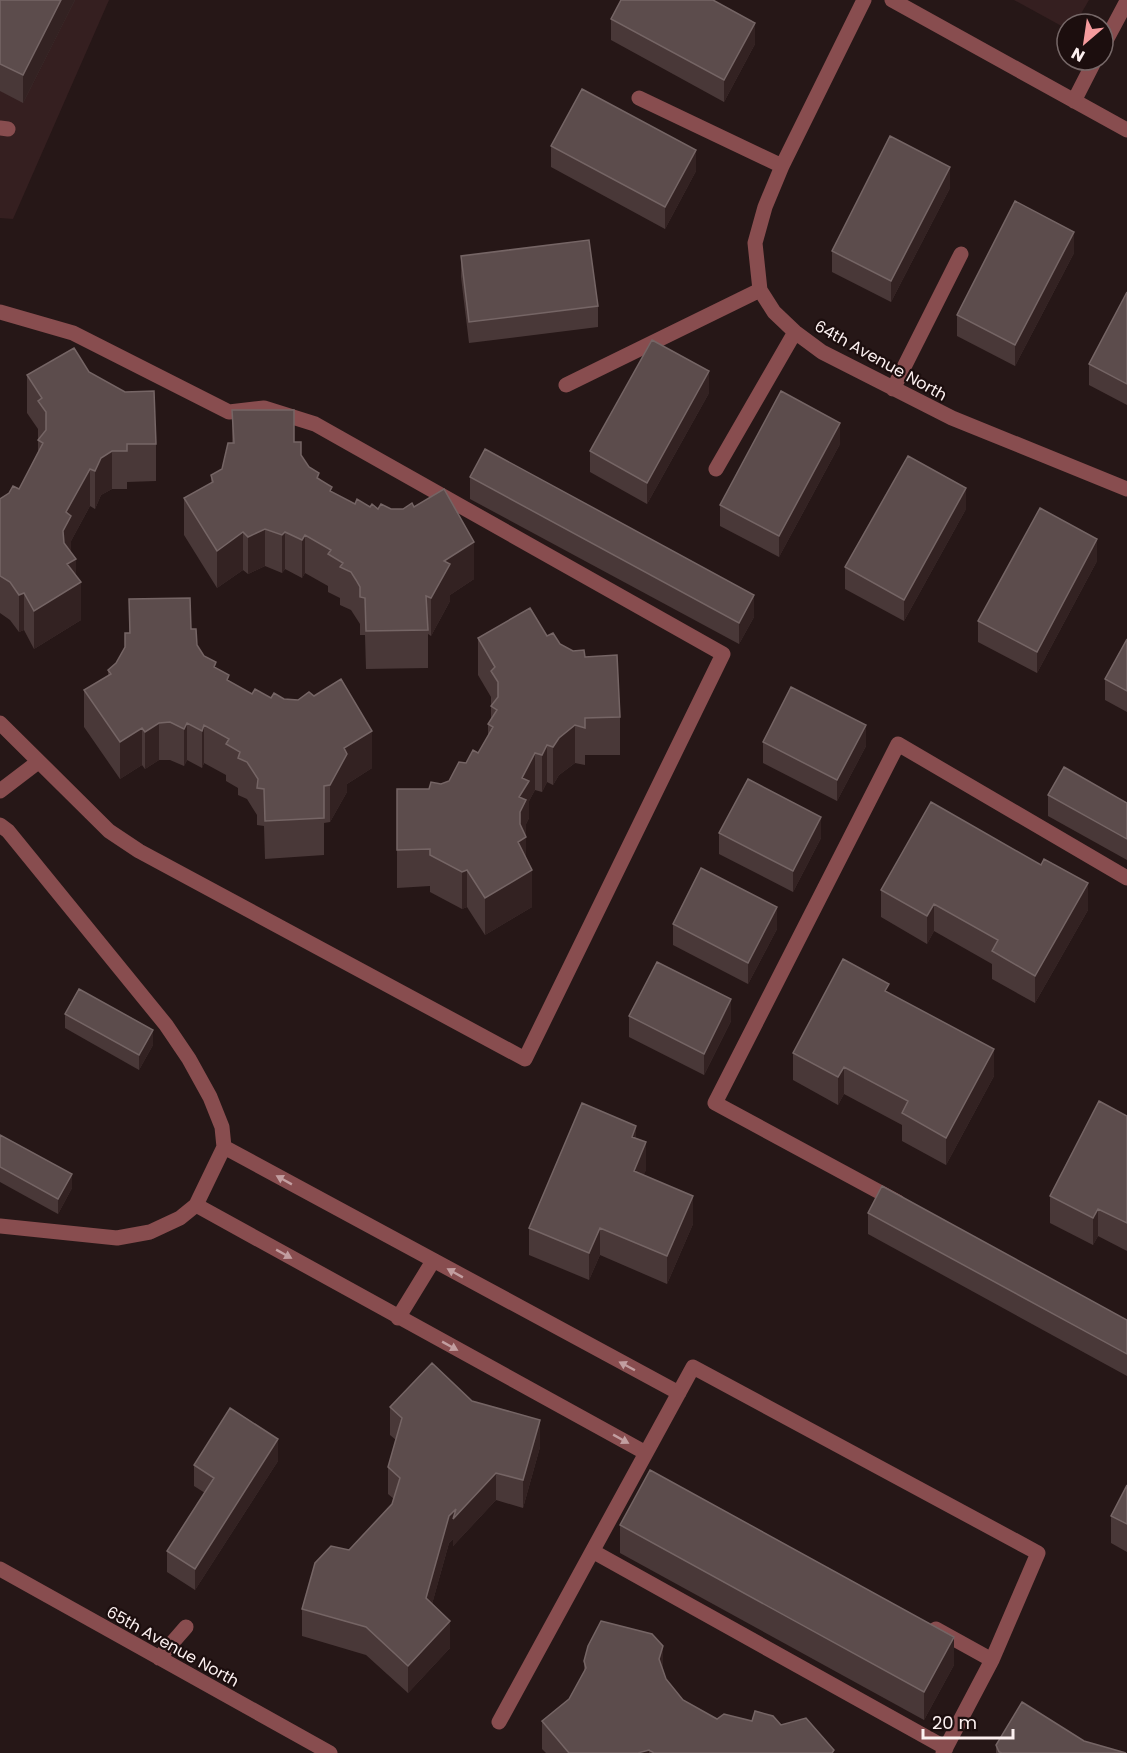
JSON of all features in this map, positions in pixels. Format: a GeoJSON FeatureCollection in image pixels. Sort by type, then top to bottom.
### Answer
{"type":"FeatureCollection","features":[{"type":"Feature","properties":{"kind":"street","name":"64th Avenue North"},"geometry":{"type":"LineString","coordinates":[[864,0],[782,166],[755,243],[760,290],[774,312],[795,332],[822,351],[952,418],[1127,489]]}},
{"type":"Feature","properties":{"kind":"street"},"geometry":{"type":"LineString","coordinates":[[892,0],[1127,130]]}},
{"type":"Feature","properties":{"kind":"street"},"geometry":{"type":"LineString","coordinates":[[1115,24],[1127,1]]}},
{"type":"Feature","properties":{"kind":"street"},"geometry":{"type":"LineString","coordinates":[[1074,100],[1089,72]]}},
{"type":"Feature","properties":{"kind":"street"},"geometry":{"type":"LineString","coordinates":[[639,98],[782,166]]}},
{"type":"Feature","properties":{"kind":"street"},"geometry":{"type":"LineString","coordinates":[[893,389],[961,254]]}},
{"type":"Feature","properties":{"kind":"street"},"geometry":{"type":"LineString","coordinates":[[566,385],[760,290]]}},
{"type":"Feature","properties":{"kind":"street"},"geometry":{"type":"LineString","coordinates":[[0,312],[73,333],[229,412],[264,408],[315,423],[723,654],[525,1059],[139,851],[109,831],[0,723]]}},
{"type":"Feature","properties":{"kind":"street"},"geometry":{"type":"LineString","coordinates":[[716,469],[795,332]]}},
{"type":"Feature","properties":{"kind":"street"},"geometry":{"type":"LineString","coordinates":[[911,1209],[715,1103],[898,744],[1127,878]]}},
{"type":"Feature","properties":{"kind":"street"},"geometry":{"type":"LineString","coordinates":[[0,791],[38,762]]}},
{"type":"Feature","properties":{"kind":"street"},"geometry":{"type":"LineString","coordinates":[[0,825],[166,1025],[210,1097],[222,1127],[224,1147],[196,1205],[180,1218],[150,1232],[117,1238],[0,1226]]}},
{"type":"Feature","properties":{"kind":"street"},"geometry":{"type":"LineString","coordinates":[[224,1147],[679,1393]]}},
{"type":"Feature","properties":{"kind":"street"},"geometry":{"type":"LineString","coordinates":[[196,1205],[398,1318],[645,1463]]}},
{"type":"Feature","properties":{"kind":"street"},"geometry":{"type":"LineString","coordinates":[[398,1318],[433,1261]]}},
{"type":"Feature","properties":{"kind":"street"},"geometry":{"type":"LineString","coordinates":[[499,1722],[594,1552],[645,1463],[693,1367],[1038,1553],[992,1660],[944,1750],[594,1552]]}},
{"type":"Feature","properties":{"kind":"street","name":"65th Avenue North"},"geometry":{"type":"LineString","coordinates":[[0,1569],[330,1753]]}},
{"type":"Feature","properties":{"kind":"street"},"geometry":{"type":"LineString","coordinates":[[919,1620],[992,1660]]}},
{"type":"Feature","properties":{"kind":"street"},"geometry":{"type":"LineString","coordinates":[[159,1658],[186,1627]]}},
{"type":"Feature","properties":{"kind":"shaded area"},"geometry":{"type":"Polygon","coordinates":[[[0,0],[109,0],[13,219],[0,218],[0,0]]]}},
{"type":"Feature","properties":{"kind":"shaded area"},"geometry":{"type":"Polygon","coordinates":[[[1014,0],[1089,0],[1082,12],[1055,12],[1055,22],[1014,0]]]}},
{"type":"Feature","properties":{"kind":"building"},"geometry":{"type":"Polygon","coordinates":[[[0,0],[61,0],[23,75],[0,64],[0,0]]]}},
{"type":"Feature","properties":{"kind":"building"},"geometry":{"type":"Polygon","coordinates":[[[621,0],[713,0],[755,23],[724,80],[611,19],[621,0]]]}},
{"type":"Feature","properties":{"kind":"building"},"geometry":{"type":"Polygon","coordinates":[[[582,89],[696,150],[665,207],[551,146],[582,89]]]}},
{"type":"Feature","properties":{"kind":"building"},"geometry":{"type":"Polygon","coordinates":[[[890,136],[950,167],[891,281],[832,251],[890,136]]]}},
{"type":"Feature","properties":{"kind":"building"},"geometry":{"type":"Polygon","coordinates":[[[1015,201],[1074,232],[1015,345],[957,315],[1015,201]]]}},
{"type":"Feature","properties":{"kind":"building"},"geometry":{"type":"Polygon","coordinates":[[[589,240],[598,306],[469,322],[461,256],[589,240]]]}},
{"type":"Feature","properties":{"kind":"building"},"geometry":{"type":"Polygon","coordinates":[[[1127,292],[1127,384],[1089,364],[1127,292]]]}},
{"type":"Feature","properties":{"kind":"building"},"geometry":{"type":"Polygon","coordinates":[[[652,340],[709,371],[647,483],[590,451],[652,340]]]}},
{"type":"Feature","properties":{"kind":"building"},"geometry":{"type":"Polygon","coordinates":[[[74,348],[89,372],[125,392],[154,391],[156,444],[127,444],[127,451],[112,451],[101,458],[95,471],[90,469],[66,512],[71,516],[63,531],[64,543],[76,559],[67,564],[81,582],[34,611],[24,593],[19,595],[10,582],[0,576],[0,499],[9,493],[13,486],[19,489],[43,443],[38,440],[46,430],[46,412],[38,401],[42,398],[27,375],[74,348]]]}},
{"type":"Feature","properties":{"kind":"building"},"geometry":{"type":"Polygon","coordinates":[[[781,391],[840,423],[779,536],[720,505],[781,391]]]}},
{"type":"Feature","properties":{"kind":"building"},"geometry":{"type":"Polygon","coordinates":[[[232,410],[294,410],[294,442],[301,442],[301,455],[309,467],[319,473],[317,478],[332,487],[330,491],[355,504],[357,499],[370,507],[372,504],[378,509],[381,504],[391,509],[403,509],[412,503],[414,507],[444,489],[474,542],[444,561],[450,564],[431,598],[426,596],[428,630],[366,631],[365,598],[360,597],[360,587],[351,572],[340,567],[343,563],[328,554],[331,550],[305,535],[302,540],[285,532],[282,535],[265,529],[248,537],[243,532],[217,551],[184,498],[213,482],[211,475],[222,469],[228,443],[234,443],[232,410]]]}},
{"type":"Feature","properties":{"kind":"building"},"geometry":{"type":"Polygon","coordinates":[[[485,449],[754,595],[739,623],[470,477],[485,449]]]}},
{"type":"Feature","properties":{"kind":"building"},"geometry":{"type":"Polygon","coordinates":[[[908,456],[966,488],[904,600],[845,567],[908,456]]]}},
{"type":"Feature","properties":{"kind":"building"},"geometry":{"type":"Polygon","coordinates":[[[1040,508],[1097,539],[1037,652],[978,621],[1040,508]]]}},
{"type":"Feature","properties":{"kind":"building"},"geometry":{"type":"Polygon","coordinates":[[[190,598],[191,629],[196,629],[197,645],[204,656],[216,662],[214,667],[229,675],[227,680],[252,694],[255,689],[271,698],[274,693],[284,699],[298,700],[309,692],[314,696],[341,679],[372,731],[344,748],[347,754],[330,785],[324,786],[324,818],[265,821],[264,789],[257,788],[258,779],[247,762],[238,758],[240,752],[226,744],[229,739],[204,725],[202,731],[187,723],[184,729],[170,722],[159,723],[145,732],[142,728],[120,742],[84,690],[111,674],[108,670],[116,663],[125,647],[125,633],[130,633],[129,599],[190,598]]]}},
{"type":"Feature","properties":{"kind":"building"},"geometry":{"type":"Polygon","coordinates":[[[530,608],[547,636],[553,633],[560,644],[573,651],[584,650],[585,657],[617,655],[620,717],[585,718],[585,728],[575,725],[559,738],[553,747],[547,745],[542,755],[535,753],[522,778],[529,781],[519,797],[526,800],[520,812],[520,824],[526,837],[518,842],[532,870],[485,898],[467,870],[462,872],[430,855],[430,849],[397,850],[397,789],[429,789],[431,782],[441,784],[449,781],[459,762],[466,763],[473,750],[478,753],[493,727],[488,724],[497,710],[491,706],[498,697],[498,682],[491,671],[495,667],[478,638],[530,608]]]}},
{"type":"Feature","properties":{"kind":"building"},"geometry":{"type":"Polygon","coordinates":[[[1127,639],[1127,691],[1105,679],[1127,639]]]}},
{"type":"Feature","properties":{"kind":"building"},"geometry":{"type":"Polygon","coordinates":[[[791,687],[866,725],[837,780],[763,742],[791,687]]]}},
{"type":"Feature","properties":{"kind":"building"},"geometry":{"type":"Polygon","coordinates":[[[1064,767],[1127,803],[1127,839],[1048,795],[1064,767]]]}},
{"type":"Feature","properties":{"kind":"building"},"geometry":{"type":"Polygon","coordinates":[[[748,779],[821,817],[793,871],[719,833],[748,779]]]}},
{"type":"Feature","properties":{"kind":"building"},"geometry":{"type":"Polygon","coordinates":[[[931,802],[1041,865],[1044,859],[1088,883],[1035,976],[992,951],[998,940],[934,904],[927,916],[881,890],[931,802]]]}},
{"type":"Feature","properties":{"kind":"building"},"geometry":{"type":"Polygon","coordinates":[[[701,868],[777,907],[748,963],[673,924],[701,868]]]}},
{"type":"Feature","properties":{"kind":"building"},"geometry":{"type":"Polygon","coordinates":[[[843,959],[889,984],[885,991],[994,1049],[946,1138],[902,1113],[908,1101],[844,1067],[838,1077],[793,1053],[843,959]]]}},
{"type":"Feature","properties":{"kind":"building"},"geometry":{"type":"Polygon","coordinates":[[[657,962],[731,999],[704,1054],[629,1016],[657,962]]]}},
{"type":"Feature","properties":{"kind":"building"},"geometry":{"type":"Polygon","coordinates":[[[79,989],[153,1030],[139,1055],[65,1014],[79,989]]]}},
{"type":"Feature","properties":{"kind":"building"},"geometry":{"type":"Polygon","coordinates":[[[1099,1101],[1127,1116],[1127,1223],[1098,1209],[1093,1218],[1050,1196],[1099,1101]]]}},
{"type":"Feature","properties":{"kind":"building"},"geometry":{"type":"Polygon","coordinates":[[[582,1103],[636,1126],[632,1137],[646,1142],[634,1171],[693,1196],[667,1256],[600,1228],[589,1253],[529,1228],[582,1103]]]}},
{"type":"Feature","properties":{"kind":"building"},"geometry":{"type":"Polygon","coordinates":[[[0,1135],[72,1174],[58,1199],[0,1167],[0,1135]]]}},
{"type":"Feature","properties":{"kind":"building"},"geometry":{"type":"Polygon","coordinates":[[[882,1186],[1127,1320],[1127,1354],[868,1213],[882,1186]]]}},
{"type":"Feature","properties":{"kind":"building"},"geometry":{"type":"Polygon","coordinates":[[[432,1363],[472,1401],[540,1420],[523,1480],[496,1473],[453,1519],[456,1509],[449,1516],[426,1598],[450,1621],[408,1666],[366,1627],[302,1609],[315,1563],[331,1546],[349,1550],[392,1504],[400,1478],[388,1467],[402,1418],[390,1407],[432,1363]]]}},
{"type":"Feature","properties":{"kind":"building"},"geometry":{"type":"Polygon","coordinates":[[[230,1408],[278,1439],[195,1569],[167,1551],[214,1478],[194,1465],[230,1408]]]}},
{"type":"Feature","properties":{"kind":"building"},"geometry":{"type":"Polygon","coordinates":[[[650,1470],[954,1637],[924,1692],[620,1525],[650,1470]]]}},
{"type":"Feature","properties":{"kind":"building"},"geometry":{"type":"Polygon","coordinates":[[[1127,1485],[1127,1524],[1111,1516],[1127,1485]]]}},
{"type":"Feature","properties":{"kind":"building"},"geometry":{"type":"Polygon","coordinates":[[[601,1621],[652,1634],[663,1646],[659,1659],[666,1679],[683,1700],[717,1719],[724,1714],[752,1721],[755,1711],[773,1716],[781,1725],[806,1718],[834,1750],[832,1753],[654,1753],[649,1750],[638,1753],[569,1753],[542,1721],[569,1699],[586,1668],[584,1661],[588,1646],[601,1621]]]}},
{"type":"Feature","properties":{"kind":"building"},"geometry":{"type":"Polygon","coordinates":[[[1022,1702],[1084,1741],[1126,1753],[999,1752],[996,1745],[1022,1702]]]}}]}
